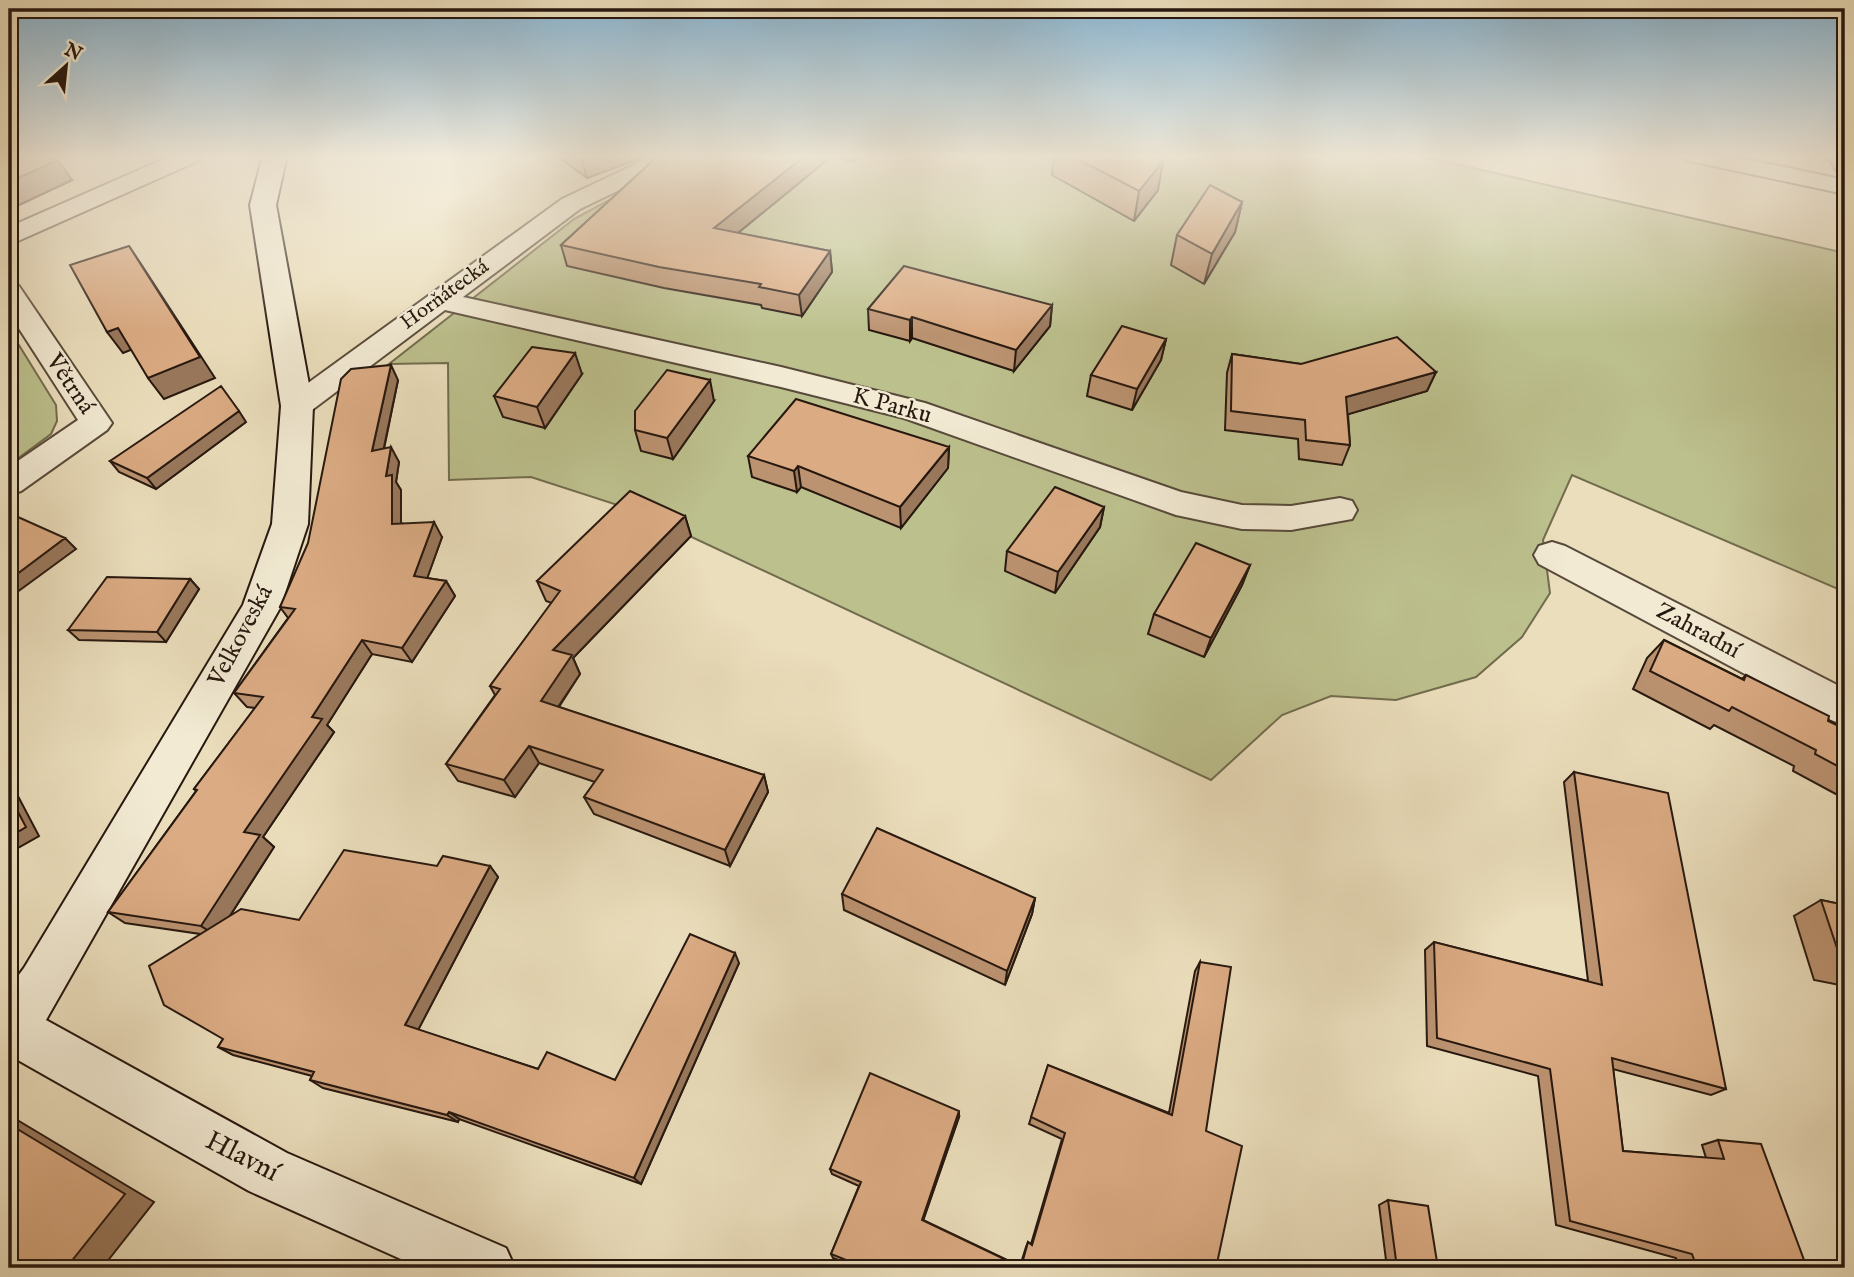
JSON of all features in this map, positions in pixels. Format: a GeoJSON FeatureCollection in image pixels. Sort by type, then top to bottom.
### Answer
{"type":"FeatureCollection","features":[{"type":"Feature","properties":{"kind":"street"},"geometry":{"type":"LineString","coordinates":[[9,237],[59,215]]}},
{"type":"Feature","properties":{"kind":"street","name":"Velkoveská"},"geometry":{"type":"LineString","coordinates":[[10,1028],[41,985],[261,608],[290,524],[297,406],[264,215]]}},
{"type":"Feature","properties":{"kind":"street","name":"Horňátecká"},"geometry":{"type":"LineString","coordinates":[[297,406],[556,215]]}},
{"type":"Feature","properties":{"kind":"street","name":"Větrná"},"geometry":{"type":"LineString","coordinates":[[9,292],[96,423],[9,483]]}},
{"type":"Feature","properties":{"kind":"street","name":"K Parku"},"geometry":{"type":"LineString","coordinates":[[438,300],[558,330],[781,377],[914,410],[1176,503],[1242,517],[1291,518],[1340,510]]}},
{"type":"Feature","properties":{"kind":"street","name":"Zahradní"},"geometry":{"type":"LineString","coordinates":[[1552,555],[1845,708]]}},
{"type":"Feature","properties":{"kind":"street","name":"Hlavní"},"geometry":{"type":"LineString","coordinates":[[10,1028],[268,1172],[486,1268]]}},
{"type":"Feature","properties":{"kind":"green space"},"geometry":{"type":"Polygon","coordinates":[[[582,215],[1677,215],[1845,253],[1845,592],[1572,475],[1543,540],[1550,593],[1522,637],[1476,677],[1396,700],[1331,696],[1282,715],[1211,780],[636,511],[531,477],[449,480],[448,363],[389,364],[582,215]]]}},
{"type":"Feature","properties":{"kind":"green space"},"geometry":{"type":"Polygon","coordinates":[[[9,329],[56,405],[57,421],[51,434],[9,465],[9,329]]]}},
{"type":"Feature","properties":{"kind":"building"},"geometry":{"type":"Polygon","coordinates":[[[594,215],[731,215],[714,228],[830,251],[799,295],[759,287],[761,284],[659,267],[561,245],[594,215]]]}},
{"type":"Feature","properties":{"kind":"building"},"geometry":{"type":"Polygon","coordinates":[[[1190,215],[1235,215],[1212,254],[1177,235],[1190,215]]]}},
{"type":"Feature","properties":{"kind":"building"},"geometry":{"type":"Polygon","coordinates":[[[129,246],[200,357],[148,378],[118,328],[107,332],[70,265],[129,246]]]}},
{"type":"Feature","properties":{"kind":"building"},"geometry":{"type":"Polygon","coordinates":[[[904,266],[1052,305],[1016,350],[912,317],[910,320],[868,309],[904,266]]]}},
{"type":"Feature","properties":{"kind":"building"},"geometry":{"type":"Polygon","coordinates":[[[1122,326],[1166,339],[1137,389],[1091,375],[1122,326]]]}},
{"type":"Feature","properties":{"kind":"building"},"geometry":{"type":"Polygon","coordinates":[[[1397,337],[1436,372],[1346,397],[1350,445],[1306,440],[1305,420],[1231,411],[1232,354],[1301,364],[1397,337]]]}},
{"type":"Feature","properties":{"kind":"building"},"geometry":{"type":"Polygon","coordinates":[[[532,347],[575,353],[537,407],[494,396],[532,347]]]}},
{"type":"Feature","properties":{"kind":"building"},"geometry":{"type":"Polygon","coordinates":[[[391,365],[372,451],[391,447],[386,476],[392,475],[392,524],[434,522],[414,576],[446,581],[402,648],[362,640],[312,717],[322,719],[244,832],[260,835],[201,926],[108,912],[197,790],[194,789],[263,697],[234,693],[295,609],[280,607],[308,543],[341,379],[351,369],[391,365]]]}},
{"type":"Feature","properties":{"kind":"building"},"geometry":{"type":"Polygon","coordinates":[[[667,370],[710,380],[667,438],[635,430],[635,411],[667,370]]]}},
{"type":"Feature","properties":{"kind":"building"},"geometry":{"type":"Polygon","coordinates":[[[221,386],[239,411],[147,478],[110,461],[221,386]]]}},
{"type":"Feature","properties":{"kind":"building"},"geometry":{"type":"Polygon","coordinates":[[[796,399],[949,447],[900,507],[798,466],[794,471],[748,456],[796,399]]]}},
{"type":"Feature","properties":{"kind":"building"},"geometry":{"type":"Polygon","coordinates":[[[1055,487],[1104,507],[1058,572],[1007,551],[1055,487]]]}},
{"type":"Feature","properties":{"kind":"building"},"geometry":{"type":"Polygon","coordinates":[[[630,491],[685,516],[553,650],[572,655],[541,701],[764,775],[725,850],[584,797],[603,770],[529,746],[504,780],[446,764],[500,689],[490,686],[560,591],[537,581],[630,491]]]}},
{"type":"Feature","properties":{"kind":"building"},"geometry":{"type":"Polygon","coordinates":[[[9,513],[65,538],[9,580],[9,513]]]}},
{"type":"Feature","properties":{"kind":"building"},"geometry":{"type":"Polygon","coordinates":[[[1196,543],[1250,565],[1211,638],[1154,614],[1196,543]]]}},
{"type":"Feature","properties":{"kind":"building"},"geometry":{"type":"Polygon","coordinates":[[[107,577],[190,579],[157,632],[68,630],[107,577]]]}},
{"type":"Feature","properties":{"kind":"building"},"geometry":{"type":"Polygon","coordinates":[[[1664,640],[1744,680],[1746,675],[1829,716],[1828,721],[1845,729],[1845,770],[1815,754],[1816,750],[1732,707],[1729,711],[1650,671],[1664,640]]]}},
{"type":"Feature","properties":{"kind":"building"},"geometry":{"type":"Polygon","coordinates":[[[1574,772],[1668,793],[1726,1089],[1612,1058],[1623,1151],[1724,1159],[1718,1140],[1761,1144],[1807,1268],[1697,1268],[1692,1254],[1570,1221],[1550,1069],[1437,1038],[1434,942],[1602,985],[1574,772]]]}},
{"type":"Feature","properties":{"kind":"building"},"geometry":{"type":"Polygon","coordinates":[[[9,795],[26,827],[9,837],[9,795]]]}},
{"type":"Feature","properties":{"kind":"building"},"geometry":{"type":"Polygon","coordinates":[[[877,828],[1035,898],[1007,971],[842,894],[877,828]]]}},
{"type":"Feature","properties":{"kind":"building"},"geometry":{"type":"Polygon","coordinates":[[[344,850],[437,866],[443,856],[490,866],[405,1025],[538,1069],[547,1052],[615,1080],[690,934],[735,953],[634,1178],[449,1112],[447,1115],[310,1080],[314,1072],[218,1047],[223,1039],[164,1005],[149,966],[241,909],[299,920],[344,850]]]}},
{"type":"Feature","properties":{"kind":"building"},"geometry":{"type":"Polygon","coordinates":[[[1821,900],[1845,905],[1845,966],[1843,966],[1821,900]]]}},
{"type":"Feature","properties":{"kind":"building"},"geometry":{"type":"Polygon","coordinates":[[[1200,962],[1231,967],[1206,1131],[1242,1146],[1216,1268],[866,1268],[831,1254],[861,1182],[830,1169],[870,1073],[959,1111],[922,1220],[1021,1267],[1028,1242],[1032,1245],[1065,1133],[1031,1117],[1048,1065],[1172,1115],[1200,962]]]}},
{"type":"Feature","properties":{"kind":"building"},"geometry":{"type":"Polygon","coordinates":[[[9,1124],[125,1194],[66,1268],[9,1268],[9,1124]]]}},
{"type":"Feature","properties":{"kind":"building"},"geometry":{"type":"Polygon","coordinates":[[[1388,1200],[1428,1206],[1438,1268],[1397,1268],[1388,1200]]]}}]}
